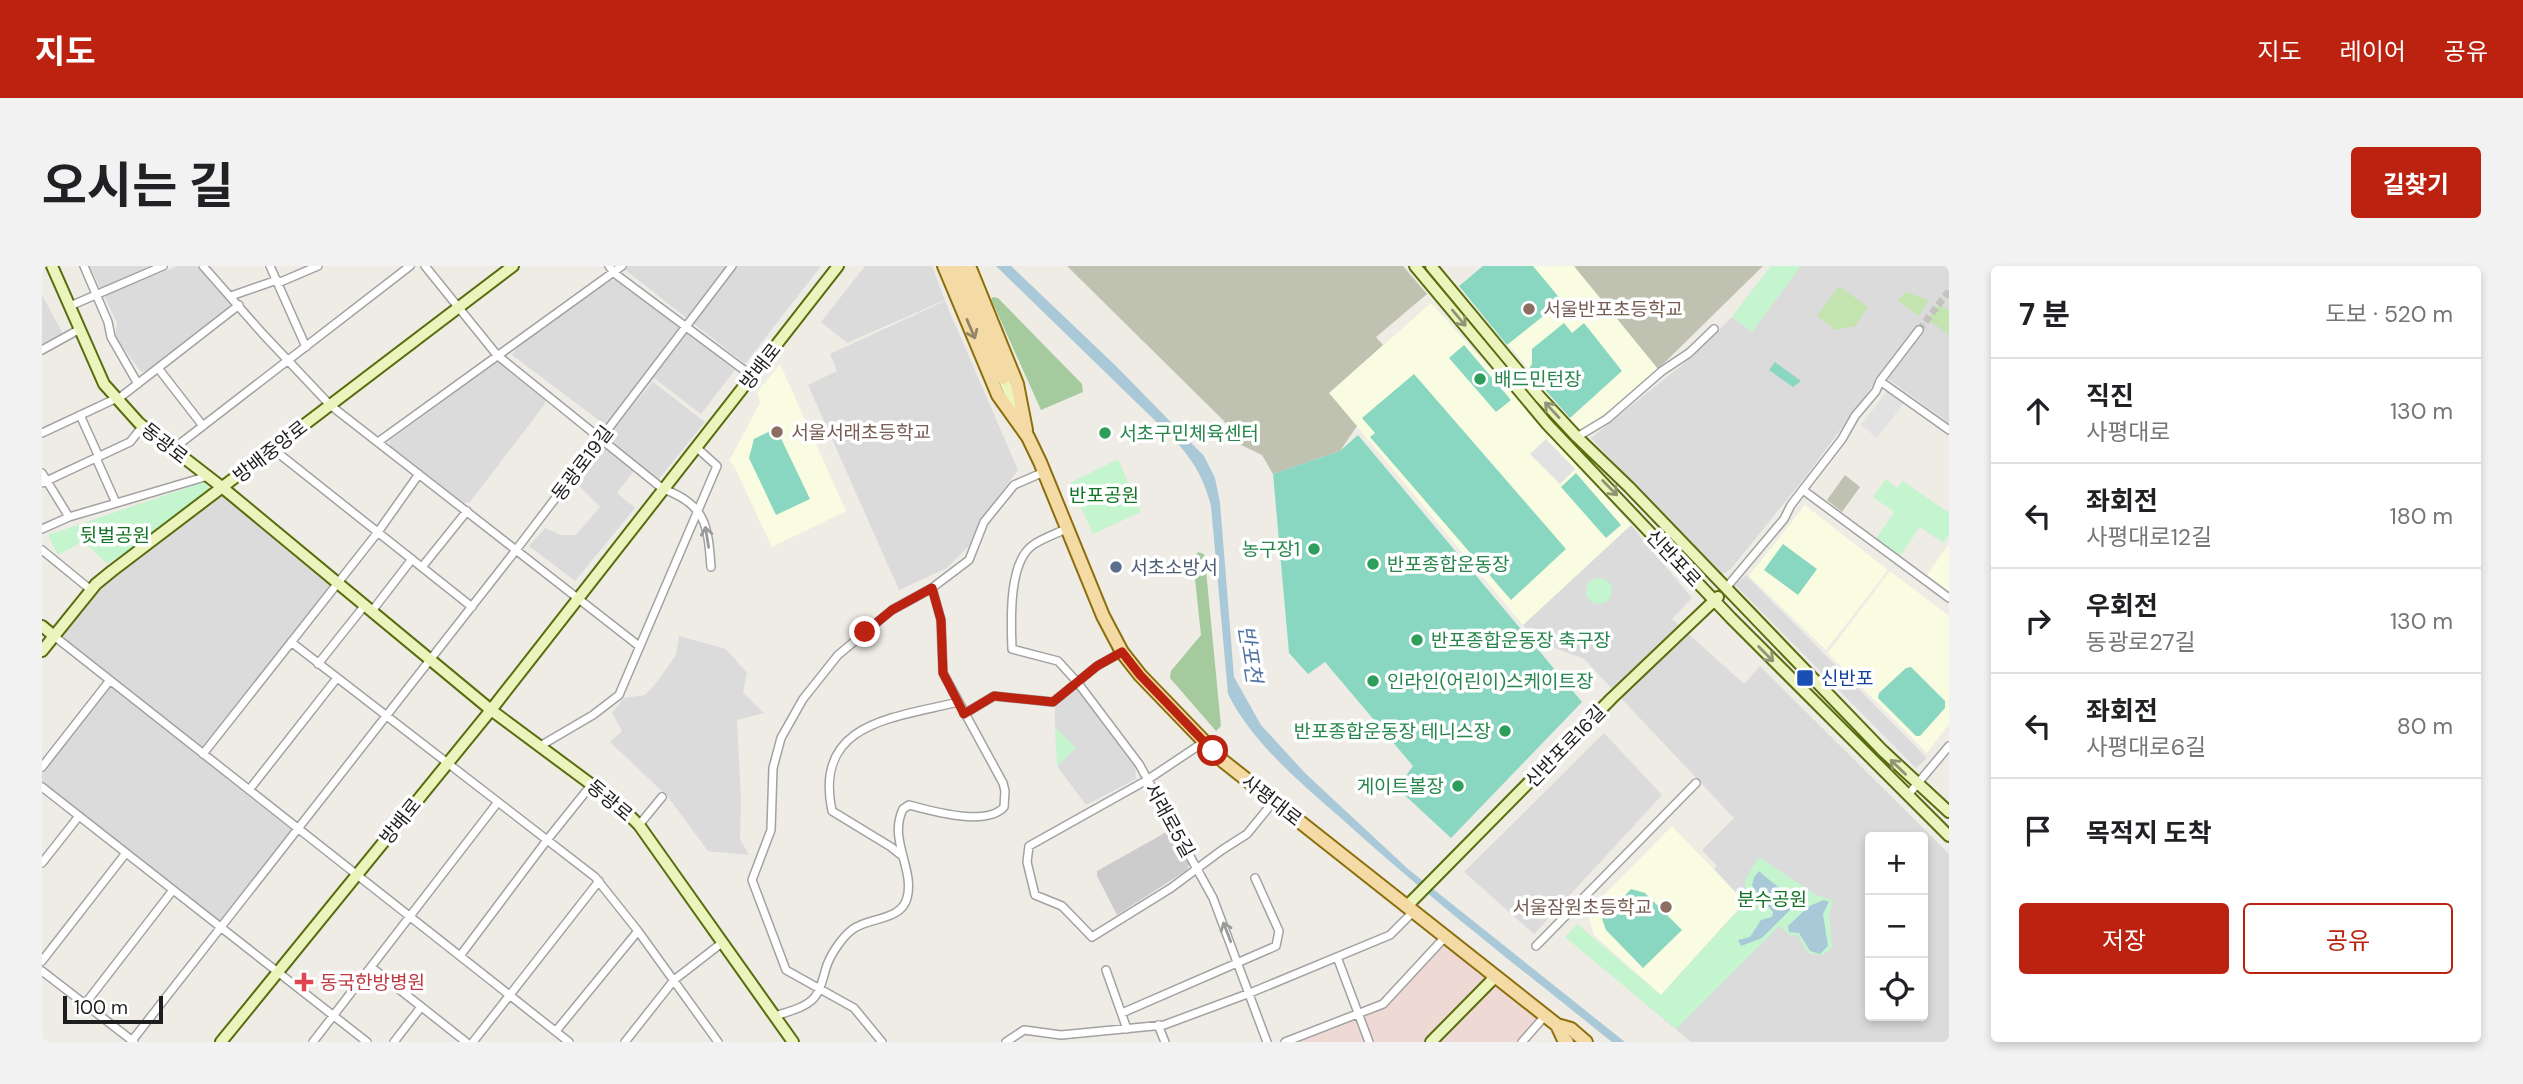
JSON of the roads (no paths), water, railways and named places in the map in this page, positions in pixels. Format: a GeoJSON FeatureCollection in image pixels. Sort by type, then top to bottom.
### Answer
{"type":"FeatureCollection","features":[{"type":"Feature","properties":{"kind":"main road","name":"동광로"},"geometry":{"type":"LineString","coordinates":[[52,266],[104,384],[117,399],[143,426],[223,488],[491,710],[619,804],[639,825],[793,1042]]}},
{"type":"Feature","properties":{"kind":"main road","name":"방배중앙로"},"geometry":{"type":"LineString","coordinates":[[42,651],[91,590],[112,571],[513,266]]}},
{"type":"Feature","properties":{"kind":"main road","name":"사평대로"},"geometry":{"type":"LineString","coordinates":[[944,266],[999,395],[1028,437]]}},
{"type":"Feature","properties":{"kind":"main road","name":"신반포로"},"geometry":{"type":"LineString","coordinates":[[1415,266],[1547,424],[1949,836]]}},
{"type":"Feature","properties":{"kind":"main road","name":"신반포로"},"geometry":{"type":"LineString","coordinates":[[1431,266],[1539,396],[1577,437],[1629,487],[1882,751],[1949,812]]}},
{"type":"Feature","properties":{"kind":"main road","name":"방배로"},"geometry":{"type":"LineString","coordinates":[[221,1042],[491,710],[836,267]]}},
{"type":"Feature","properties":{"kind":"main road","name":"사평대로"},"geometry":{"type":"LineString","coordinates":[[960,267],[1017,384],[1028,437]]}},
{"type":"Feature","properties":{"kind":"main road"},"geometry":{"type":"LineString","coordinates":[[960,267],[1003,379]]}},
{"type":"Feature","properties":{"kind":"main road","name":"사평대로"},"geometry":{"type":"LineString","coordinates":[[1003,379],[1103,616],[1122,652],[1140,675],[1223,761],[1545,1016],[1557,1025],[1571,1029],[1586,1042]]}},
{"type":"Feature","properties":{"kind":"main road","name":"신반포로16길"},"geometry":{"type":"LineString","coordinates":[[1411,908],[1422,891],[1612,698],[1726,588]]}},
{"type":"Feature","properties":{"kind":"main road"},"geometry":{"type":"LineString","coordinates":[[42,626],[54,636]]}},
{"type":"Feature","properties":{"kind":"main road"},"geometry":{"type":"LineString","coordinates":[[1439,1039],[1496,976]]}},
{"type":"Feature","properties":{"kind":"main road","name":"사평대로"},"geometry":{"type":"LineString","coordinates":[[1557,1025],[1567,1042]]}},
{"type":"Feature","properties":{"kind":"street"},"geometry":{"type":"LineString","coordinates":[[84,266],[108,322],[111,337],[138,384]]}},
{"type":"Feature","properties":{"kind":"street"},"geometry":{"type":"LineString","coordinates":[[71,306],[163,266]]}},
{"type":"Feature","properties":{"kind":"street"},"geometry":{"type":"LineString","coordinates":[[203,266],[330,405],[639,646]]}},
{"type":"Feature","properties":{"kind":"street"},"geometry":{"type":"LineString","coordinates":[[270,266],[306,346]]}},
{"type":"Feature","properties":{"kind":"street"},"geometry":{"type":"LineString","coordinates":[[231,296],[318,266]]}},
{"type":"Feature","properties":{"kind":"street"},"geometry":{"type":"LineString","coordinates":[[173,449],[410,266]]}},
{"type":"Feature","properties":{"kind":"street"},"geometry":{"type":"LineString","coordinates":[[425,266],[497,355],[663,489],[680,495],[698,509],[704,519],[711,567]]}},
{"type":"Feature","properties":{"kind":"street"},"geometry":{"type":"LineString","coordinates":[[378,442],[612,270],[622,266]]}},
{"type":"Feature","properties":{"kind":"street","name":"동광로19길"},"geometry":{"type":"LineString","coordinates":[[132,1041],[387,717],[732,266]]}},
{"type":"Feature","properties":{"kind":"street"},"geometry":{"type":"LineString","coordinates":[[612,270],[752,376]]}},
{"type":"Feature","properties":{"kind":"street"},"geometry":{"type":"LineString","coordinates":[[42,433],[117,399],[239,305]]}},
{"type":"Feature","properties":{"kind":"street"},"geometry":{"type":"LineString","coordinates":[[42,350],[80,329]]}},
{"type":"Feature","properties":{"kind":"street"},"geometry":{"type":"LineString","coordinates":[[1577,437],[1608,419],[1662,371],[1689,353],[1714,329]]}},
{"type":"Feature","properties":{"kind":"street"},"geometry":{"type":"LineString","coordinates":[[1726,588],[1784,519],[1919,330]]}},
{"type":"Feature","properties":{"kind":"street"},"geometry":{"type":"LineString","coordinates":[[158,368],[204,426]]}},
{"type":"Feature","properties":{"kind":"street"},"geometry":{"type":"LineString","coordinates":[[1880,381],[1949,430]]}},
{"type":"Feature","properties":{"kind":"street"},"geometry":{"type":"LineString","coordinates":[[80,415],[116,503]]}},
{"type":"Feature","properties":{"kind":"street"},"geometry":{"type":"LineString","coordinates":[[69,517],[44,479],[130,442],[143,426]]}},
{"type":"Feature","properties":{"kind":"street"},"geometry":{"type":"LineString","coordinates":[[540,746],[593,715],[619,695],[717,466],[696,447]]}},
{"type":"Feature","properties":{"kind":"street"},"geometry":{"type":"LineString","coordinates":[[273,449],[472,607]]}},
{"type":"Feature","properties":{"kind":"street"},"geometry":{"type":"LineString","coordinates":[[882,1042],[854,1008],[786,970],[752,880],[771,830],[773,768],[781,738],[803,699],[838,655],[892,610],[932,588],[969,560],[984,522],[1014,485],[1044,472]]}},
{"type":"Feature","properties":{"kind":"street"},"geometry":{"type":"LineString","coordinates":[[203,754],[378,532],[419,474]]}},
{"type":"Feature","properties":{"kind":"street"},"geometry":{"type":"LineString","coordinates":[[42,528],[69,517],[208,476]]}},
{"type":"Feature","properties":{"kind":"street"},"geometry":{"type":"LineString","coordinates":[[1803,490],[1949,598]]}},
{"type":"Feature","properties":{"kind":"street"},"geometry":{"type":"LineString","coordinates":[[422,566],[467,511]]}},
{"type":"Feature","properties":{"kind":"street","name":"서래로5길"},"geometry":{"type":"LineString","coordinates":[[1068,528],[1031,545],[1022,557],[1011,611],[1012,649],[1058,661],[1078,683],[1139,764],[1213,898],[1267,1042]]}},
{"type":"Feature","properties":{"kind":"street"},"geometry":{"type":"LineString","coordinates":[[42,550],[91,590]]}},
{"type":"Feature","properties":{"kind":"street"},"geometry":{"type":"LineString","coordinates":[[318,664],[412,559]]}},
{"type":"Feature","properties":{"kind":"street"},"geometry":{"type":"LineString","coordinates":[[775,1016],[793,1011],[813,999],[839,944],[853,929],[875,919],[886,918],[902,909],[907,898],[908,884],[897,833],[903,809],[909,805],[980,817],[997,814],[1004,807],[1003,783],[943,673],[941,620],[932,588]]}},
{"type":"Feature","properties":{"kind":"street"},"geometry":{"type":"LineString","coordinates":[[54,636],[569,1042]]}},
{"type":"Feature","properties":{"kind":"street"},"geometry":{"type":"LineString","coordinates":[[291,642],[599,881],[674,980],[715,1041]]}},
{"type":"Feature","properties":{"kind":"street"},"geometry":{"type":"LineString","coordinates":[[964,714],[994,696],[1053,702],[1097,666],[1122,652]]}},
{"type":"Feature","properties":{"kind":"street"},"geometry":{"type":"LineString","coordinates":[[249,790],[337,678]]}},
{"type":"Feature","properties":{"kind":"street"},"geometry":{"type":"LineString","coordinates":[[42,767],[110,680]]}},
{"type":"Feature","properties":{"kind":"street"},"geometry":{"type":"LineString","coordinates":[[901,855],[891,846],[832,811],[827,790],[831,765],[844,742],[864,727],[958,702]]}},
{"type":"Feature","properties":{"kind":"street"},"geometry":{"type":"LineString","coordinates":[[1204,743],[1147,780],[1029,846],[1027,862],[1035,895],[1062,906],[1092,937],[1198,870],[1247,834],[1273,801]]}},
{"type":"Feature","properties":{"kind":"street"},"geometry":{"type":"LineString","coordinates":[[1908,795],[1949,746]]}},
{"type":"Feature","properties":{"kind":"street"},"geometry":{"type":"LineString","coordinates":[[1535,946],[1696,783]]}},
{"type":"Feature","properties":{"kind":"street"},"geometry":{"type":"LineString","coordinates":[[460,956],[592,784]]}},
{"type":"Feature","properties":{"kind":"street"},"geometry":{"type":"LineString","coordinates":[[42,788],[367,1042]]}},
{"type":"Feature","properties":{"kind":"street"},"geometry":{"type":"LineString","coordinates":[[639,825],[662,797]]}},
{"type":"Feature","properties":{"kind":"street"},"geometry":{"type":"LineString","coordinates":[[313,1042],[498,802]]}},
{"type":"Feature","properties":{"kind":"street"},"geometry":{"type":"LineString","coordinates":[[42,863],[79,816]]}},
{"type":"Feature","properties":{"kind":"street"},"geometry":{"type":"LineString","coordinates":[[42,961],[125,853]]}},
{"type":"Feature","properties":{"kind":"street"},"geometry":{"type":"LineString","coordinates":[[1122,1013],[1276,946],[1279,931],[1255,878]]}},
{"type":"Feature","properties":{"kind":"street"},"geometry":{"type":"LineString","coordinates":[[473,1042],[599,881]]}},
{"type":"Feature","properties":{"kind":"street"},"geometry":{"type":"LineString","coordinates":[[85,1004],[173,890]]}},
{"type":"Feature","properties":{"kind":"street"},"geometry":{"type":"LineString","coordinates":[[1006,1042],[1024,1030],[1056,1038],[1158,1026],[1250,993],[1390,935],[1411,908]]}},
{"type":"Feature","properties":{"kind":"street"},"geometry":{"type":"LineString","coordinates":[[556,1031],[638,931]]}},
{"type":"Feature","properties":{"kind":"street"},"geometry":{"type":"LineString","coordinates":[[1285,1042],[1383,1004],[1446,936]]}},
{"type":"Feature","properties":{"kind":"street"},"geometry":{"type":"LineString","coordinates":[[625,1042],[674,980],[723,942]]}},
{"type":"Feature","properties":{"kind":"street"},"geometry":{"type":"LineString","coordinates":[[1337,957],[1369,1042]]}},
{"type":"Feature","properties":{"kind":"street"},"geometry":{"type":"LineString","coordinates":[[370,967],[466,1042]]}},
{"type":"Feature","properties":{"kind":"street"},"geometry":{"type":"LineString","coordinates":[[1106,970],[1127,1029]]}},
{"type":"Feature","properties":{"kind":"street"},"geometry":{"type":"LineString","coordinates":[[42,971],[132,1041]]}},
{"type":"Feature","properties":{"kind":"street"},"geometry":{"type":"LineString","coordinates":[[394,1042],[421,1007]]}},
{"type":"Feature","properties":{"kind":"street"},"geometry":{"type":"LineString","coordinates":[[1522,1042],[1545,1016]]}},
{"type":"Feature","properties":{"kind":"street"},"geometry":{"type":"LineString","coordinates":[[1158,1026],[1165,1042]]}},
{"type":"Feature","properties":{"kind":"water","name":"반포천"},"geometry":{"type":"Polygon","coordinates":[[[996,266],[1011,266],[1117,367],[1204,456],[1215,478],[1220,503],[1234,677],[1261,725],[1305,773],[1408,869],[1625,1042],[1612,1042],[1442,905],[1295,777],[1251,730],[1228,694],[1211,506],[1197,470],[1174,439],[996,266]]]}},
{"type":"Feature","properties":{"kind":"water"},"geometry":{"type":"Polygon","coordinates":[[[1759,871],[1783,892],[1791,909],[1762,938],[1741,946],[1738,940],[1750,937],[1761,920],[1772,917],[1773,912],[1752,886],[1759,871]]]}},
{"type":"Feature","properties":{"kind":"water"},"geometry":{"type":"Polygon","coordinates":[[[1824,900],[1829,902],[1823,914],[1828,946],[1820,954],[1810,951],[1799,933],[1789,932],[1788,926],[1809,906],[1824,900]]]}},
{"type":"Feature","properties":{"kind":"tunnel"},"geometry":{"type":"LineString","coordinates":[[1919,330],[1949,291]]}},
{"type":"Feature","properties":{"kind":"place","name":"서울반포초등학교"},"geometry":{"type":"Point","coordinates":[1529,309]}},
{"type":"Feature","properties":{"kind":"place","name":"배드민턴장"},"geometry":{"type":"Point","coordinates":[1480,379]}},
{"type":"Feature","properties":{"kind":"place","name":"서울서래초등학교"},"geometry":{"type":"Point","coordinates":[777,432]}},
{"type":"Feature","properties":{"kind":"place","name":"서초구민체육센터"},"geometry":{"type":"Point","coordinates":[1105,433]}},
{"type":"Feature","properties":{"kind":"place","name":"농구장1"},"geometry":{"type":"Point","coordinates":[1314,549]}},
{"type":"Feature","properties":{"kind":"place","name":"반포종합운동장"},"geometry":{"type":"Point","coordinates":[1373,564]}},
{"type":"Feature","properties":{"kind":"place","name":"서초소방서"},"geometry":{"type":"Point","coordinates":[1116,567]}},
{"type":"Feature","properties":{"kind":"place","name":"반포종합운동장 축구장"},"geometry":{"type":"Point","coordinates":[1417,640]}},
{"type":"Feature","properties":{"kind":"place","name":"신반포"},"geometry":{"type":"Point","coordinates":[1805,678]}},
{"type":"Feature","properties":{"kind":"place","name":"인라인(어린이)스케이트장"},"geometry":{"type":"Point","coordinates":[1373,681]}},
{"type":"Feature","properties":{"kind":"place","name":"반포종합운동장 테니스장"},"geometry":{"type":"Point","coordinates":[1505,731]}},
{"type":"Feature","properties":{"kind":"place","name":"게이트볼장"},"geometry":{"type":"Point","coordinates":[1458,786]}},
{"type":"Feature","properties":{"kind":"place","name":"서울잠원초등학교"},"geometry":{"type":"Point","coordinates":[1666,907]}},
{"type":"Feature","properties":{"kind":"place","name":"동국한방병원"},"geometry":{"type":"Point","coordinates":[304,982]}},
{"type":"Feature","properties":{"kind":"park label","name":"반포공원"},"geometry":{"type":"Point","coordinates":[1104,495]}},
{"type":"Feature","properties":{"kind":"park label","name":"뒷벌공원"},"geometry":{"type":"Point","coordinates":[115,535]}},
{"type":"Feature","properties":{"kind":"park label","name":"분수공원"},"geometry":{"type":"Point","coordinates":[1772,899]}}]}
